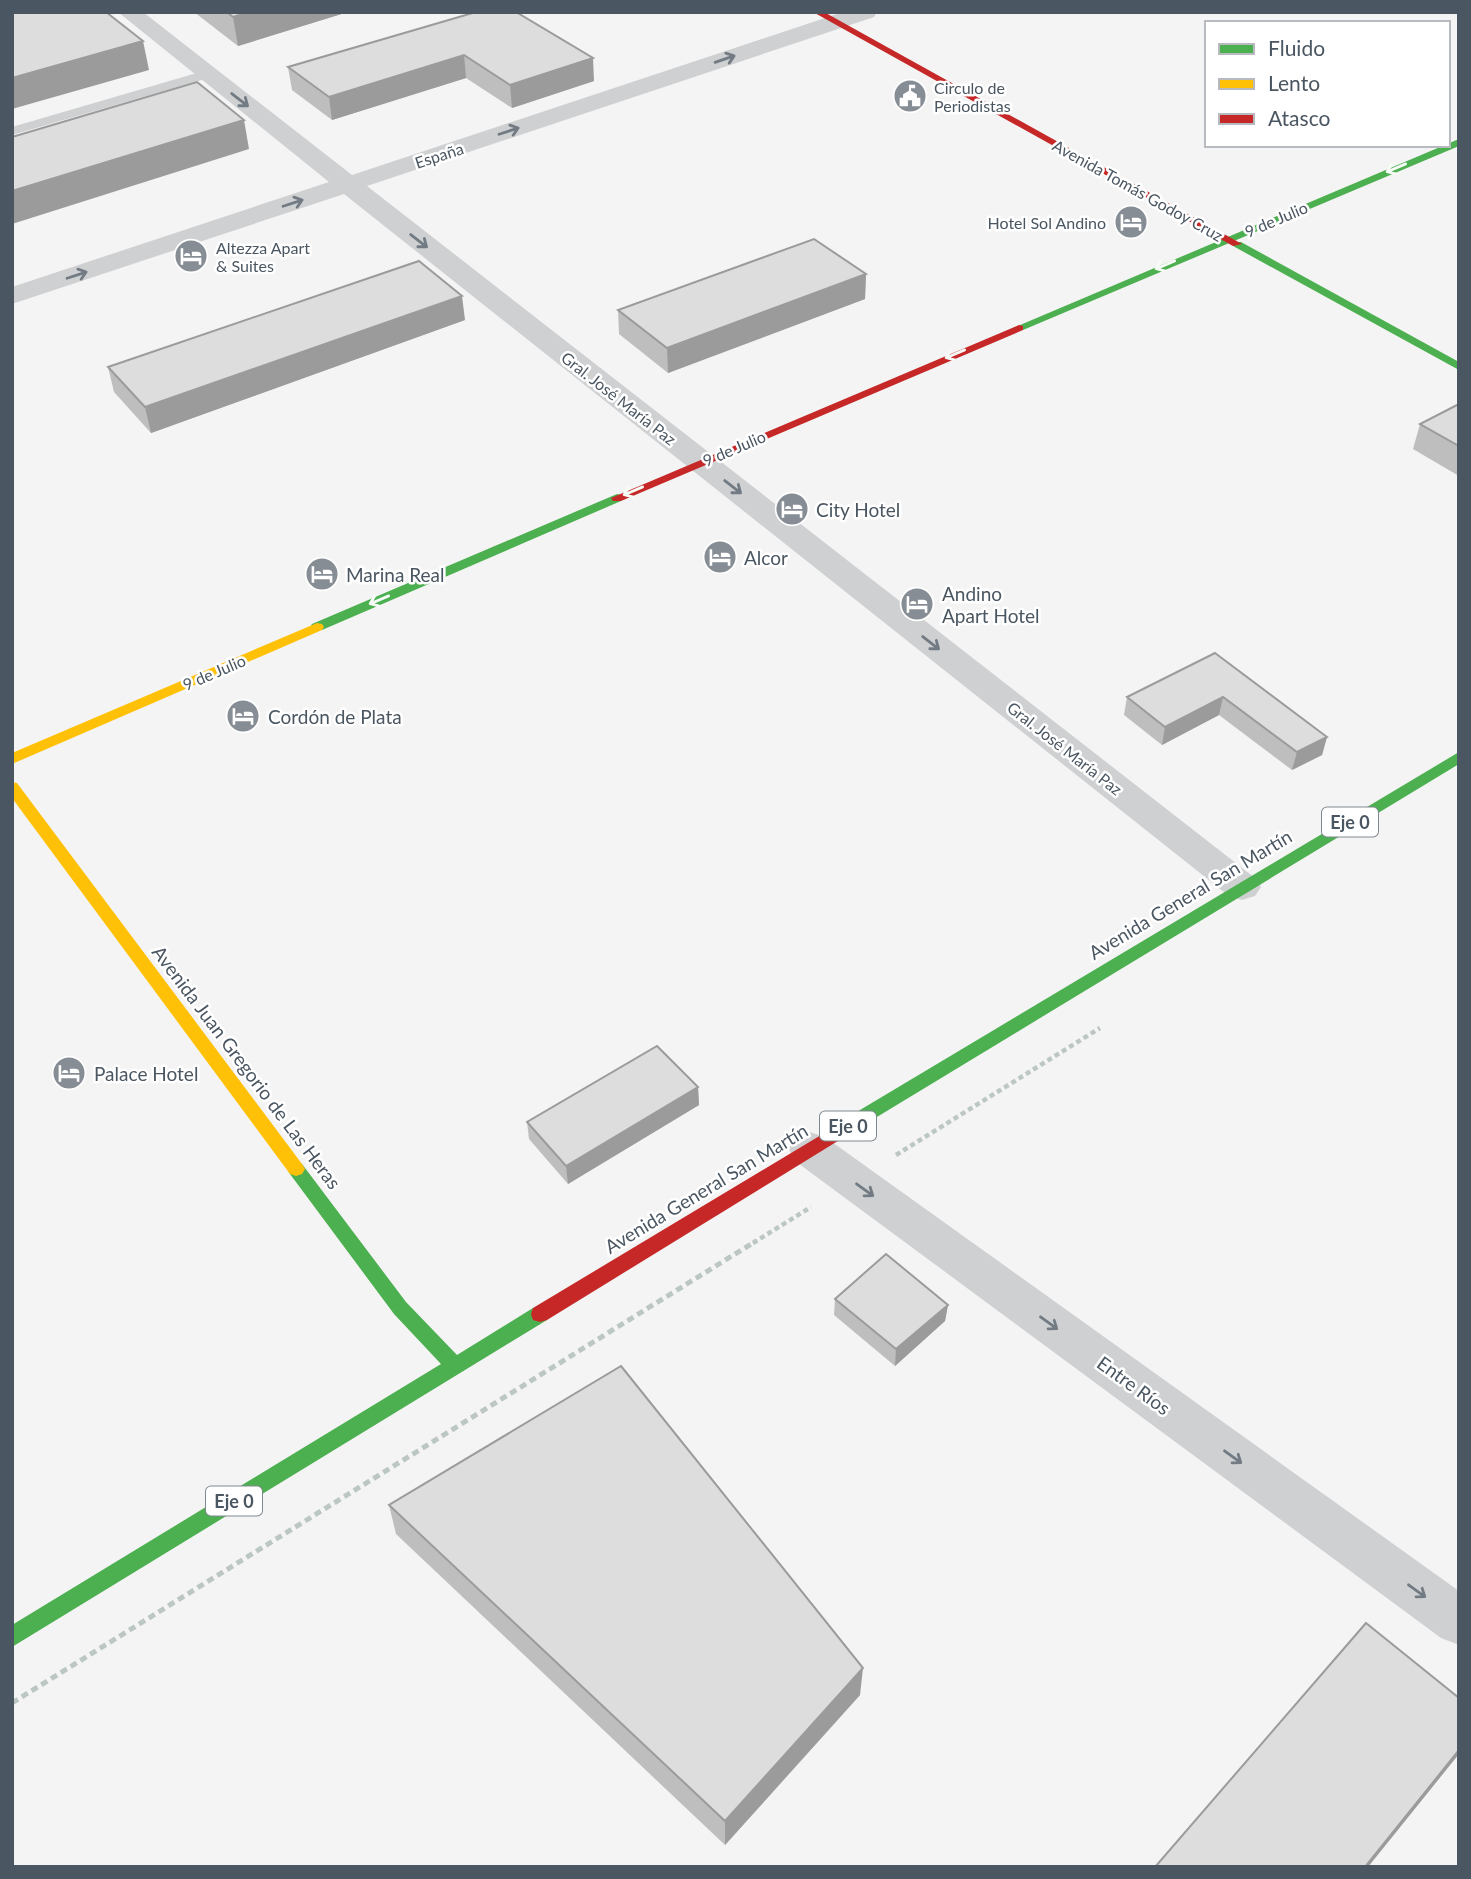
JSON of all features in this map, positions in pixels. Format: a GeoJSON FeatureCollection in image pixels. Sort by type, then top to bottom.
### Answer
{"type":"FeatureCollection","features":[{"type":"Feature","properties":{"kind":"main road","name":"Avenida Tomás Godoy Cruz"},"geometry":{"type":"LineString","coordinates":[[826,17],[1459,367]]}},
{"type":"Feature","properties":{"kind":"main road","name":"9 de Julio"},"geometry":{"type":"LineString","coordinates":[[12,759],[701,462],[1447,147]]}},
{"type":"Feature","properties":{"kind":"main road","name":"Avenida General San Martín"},"geometry":{"type":"LineString","coordinates":[[12,1637],[810,1149],[1459,757]]}},
{"type":"Feature","properties":{"kind":"main road","name":"Avenida Juan Gregorio de Las Heras"},"geometry":{"type":"LineString","coordinates":[[12,787],[400,1308],[455,1366]]}},
{"type":"Feature","properties":{"kind":"street","name":"Gral. José María Paz"},"geometry":{"type":"LineString","coordinates":[[129,12],[1242,887]]}},
{"type":"Feature","properties":{"kind":"street","name":"España"},"geometry":{"type":"LineString","coordinates":[[12,296],[348,185],[826,17],[866,12]]}},
{"type":"Feature","properties":{"kind":"street","name":"Entre Ríos"},"geometry":{"type":"LineString","coordinates":[[810,1149],[1459,1621]]}},
{"type":"Feature","properties":{"kind":"lane"},"geometry":{"type":"LineString","coordinates":[[12,131],[207,74]]}},
{"type":"Feature","properties":{"kind":"path"},"geometry":{"type":"LineString","coordinates":[[12,1703],[1103,1026]]}},
{"type":"Feature","properties":{"kind":"building"},"geometry":{"type":"Polygon","coordinates":[[[12,12],[106,12],[143,41],[12,78],[12,12]]]}},
{"type":"Feature","properties":{"kind":"building"},"geometry":{"type":"Polygon","coordinates":[[[227,12],[249,12],[233,17],[227,12]]]}},
{"type":"Feature","properties":{"kind":"building"},"geometry":{"type":"Polygon","coordinates":[[[476,12],[516,12],[593,58],[510,85],[464,55],[329,97],[288,67],[476,12]]]}},
{"type":"Feature","properties":{"kind":"building"},"geometry":{"type":"Polygon","coordinates":[[[197,82],[244,120],[12,191],[12,137],[197,82]]]}},
{"type":"Feature","properties":{"kind":"building"},"geometry":{"type":"Polygon","coordinates":[[[814,239],[866,274],[667,348],[618,310],[814,239]]]}},
{"type":"Feature","properties":{"kind":"building"},"geometry":{"type":"Polygon","coordinates":[[[419,261],[462,296],[145,407],[108,367],[419,261]]]}},
{"type":"Feature","properties":{"kind":"building"},"geometry":{"type":"Polygon","coordinates":[[[1459,404],[1459,446],[1420,424],[1459,404]]]}},
{"type":"Feature","properties":{"kind":"building"},"geometry":{"type":"Polygon","coordinates":[[[1215,653],[1327,737],[1297,752],[1223,697],[1165,727],[1127,697],[1215,653]]]}},
{"type":"Feature","properties":{"kind":"building"},"geometry":{"type":"Polygon","coordinates":[[[657,1046],[698,1087],[566,1166],[527,1122],[657,1046]]]}},
{"type":"Feature","properties":{"kind":"building"},"geometry":{"type":"Polygon","coordinates":[[[886,1254],[948,1305],[896,1349],[835,1299],[886,1254]]]}},
{"type":"Feature","properties":{"kind":"building"},"geometry":{"type":"Polygon","coordinates":[[[621,1366],[863,1668],[725,1821],[389,1505],[621,1366]]]}},
{"type":"Feature","properties":{"kind":"building"},"geometry":{"type":"Polygon","coordinates":[[[1366,1623],[1459,1698],[1459,1750],[1365,1867],[1155,1867],[1366,1623]]]}},
{"type":"Feature","properties":{"kind":"traffic: fast"},"geometry":{"type":"LineString","coordinates":[[1450,146],[1459,142]]}},
{"type":"Feature","properties":{"kind":"traffic: fast"},"geometry":{"type":"LineString","coordinates":[[1019,328],[1447,147]]}},
{"type":"Feature","properties":{"kind":"traffic: fast"},"geometry":{"type":"LineString","coordinates":[[1237,244],[1459,367]]}},
{"type":"Feature","properties":{"kind":"traffic: fast"},"geometry":{"type":"LineString","coordinates":[[317,627],[617,498]]}},
{"type":"Feature","properties":{"kind":"traffic: fast"},"geometry":{"type":"LineString","coordinates":[[861,1118],[1459,757]]}},
{"type":"Feature","properties":{"kind":"traffic: fast"},"geometry":{"type":"LineString","coordinates":[[296,1169],[400,1308],[455,1366]]}},
{"type":"Feature","properties":{"kind":"traffic: fast"},"geometry":{"type":"LineString","coordinates":[[12,1637],[540,1314]]}},
{"type":"Feature","properties":{"kind":"traffic: slow"},"geometry":{"type":"LineString","coordinates":[[12,759],[317,627]]}},
{"type":"Feature","properties":{"kind":"traffic: slow"},"geometry":{"type":"LineString","coordinates":[[12,787],[296,1169]]}},
{"type":"Feature","properties":{"kind":"traffic: jam"},"geometry":{"type":"LineString","coordinates":[[817,12],[1237,244]]}},
{"type":"Feature","properties":{"kind":"traffic: jam"},"geometry":{"type":"LineString","coordinates":[[617,498],[1019,328]]}},
{"type":"Feature","properties":{"kind":"traffic: jam"},"geometry":{"type":"LineString","coordinates":[[540,1314],[861,1118]]}},
{"type":"Feature","properties":{"kind":"place","name":"Circulo de Periodistas"},"geometry":{"type":"Point","coordinates":[910,96]}},
{"type":"Feature","properties":{"kind":"place","name":"Hotel Sol Andino"},"geometry":{"type":"Point","coordinates":[1131,222]}},
{"type":"Feature","properties":{"kind":"place","name":"Altezza Apart & Suites"},"geometry":{"type":"Point","coordinates":[191,256]}},
{"type":"Feature","properties":{"kind":"place","name":"City Hotel"},"geometry":{"type":"Point","coordinates":[792,509]}},
{"type":"Feature","properties":{"kind":"place","name":"Alcor"},"geometry":{"type":"Point","coordinates":[720,557]}},
{"type":"Feature","properties":{"kind":"place","name":"Marina Real"},"geometry":{"type":"Point","coordinates":[322,574]}},
{"type":"Feature","properties":{"kind":"place","name":"Andino Apart Hotel"},"geometry":{"type":"Point","coordinates":[917,604]}},
{"type":"Feature","properties":{"kind":"place","name":"Cordón de Plata"},"geometry":{"type":"Point","coordinates":[243,716]}},
{"type":"Feature","properties":{"kind":"place","name":"Palace Hotel"},"geometry":{"type":"Point","coordinates":[69,1073]}}]}
